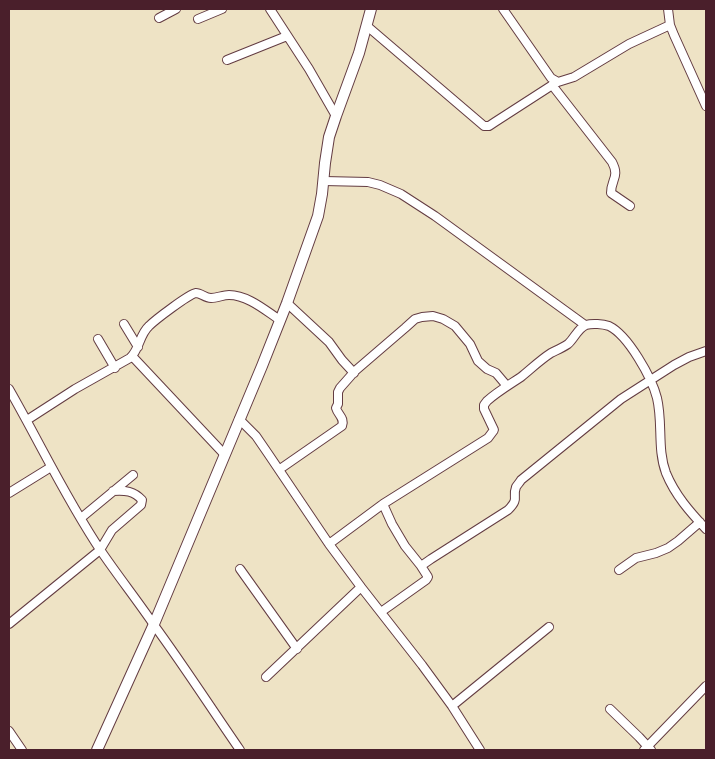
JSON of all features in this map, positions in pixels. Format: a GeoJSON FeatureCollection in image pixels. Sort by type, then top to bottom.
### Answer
{"type":"FeatureCollection","features":[{"type":"Feature","properties":{"kind":"main road"},"geometry":{"type":"LineString","coordinates":[[98,750],[154,624],[287,303],[313,230],[320,205],[328,145],[336,116],[359,53],[371,9]]}},
{"type":"Feature","properties":{"kind":"street"},"geometry":{"type":"LineString","coordinates":[[159,18],[176,9]]}},
{"type":"Feature","properties":{"kind":"street"},"geometry":{"type":"LineString","coordinates":[[198,19],[222,9]]}},
{"type":"Feature","properties":{"kind":"street"},"geometry":{"type":"LineString","coordinates":[[270,9],[309,69],[336,116]]}},
{"type":"Feature","properties":{"kind":"street"},"geometry":{"type":"LineString","coordinates":[[504,9],[555,84],[612,162],[616,172],[611,192],[630,206]]}},
{"type":"Feature","properties":{"kind":"street"},"geometry":{"type":"LineString","coordinates":[[668,9],[670,25],[706,106]]}},
{"type":"Feature","properties":{"kind":"street"},"geometry":{"type":"LineString","coordinates":[[367,26],[484,126],[489,126],[555,84],[574,77],[629,44],[670,25]]}},
{"type":"Feature","properties":{"kind":"street"},"geometry":{"type":"LineString","coordinates":[[227,60],[287,36]]}},
{"type":"Feature","properties":{"kind":"street"},"geometry":{"type":"LineString","coordinates":[[324,181],[368,182],[401,194],[436,216],[585,325],[602,325],[614,330],[636,355],[655,391],[658,404],[660,450],[666,474],[676,492],[706,529]]}},
{"type":"Feature","properties":{"kind":"street"},"geometry":{"type":"LineString","coordinates":[[27,420],[132,356],[136,352],[142,334],[148,326],[196,293],[209,298],[226,295],[238,296],[280,320]]}},
{"type":"Feature","properties":{"kind":"street"},"geometry":{"type":"LineString","coordinates":[[287,303],[329,342],[354,373]]}},
{"type":"Feature","properties":{"kind":"street"},"geometry":{"type":"LineString","coordinates":[[280,469],[342,426],[343,418],[336,408],[340,388],[354,373],[416,319],[434,316],[455,326],[470,344],[478,361],[487,369],[496,373],[507,386]]}},
{"type":"Feature","properties":{"kind":"street"},"geometry":{"type":"LineString","coordinates":[[124,324],[138,347]]}},
{"type":"Feature","properties":{"kind":"street"},"geometry":{"type":"LineString","coordinates":[[329,544],[383,504],[488,438],[494,430],[484,405],[490,398],[551,353],[570,342],[585,325]]}},
{"type":"Feature","properties":{"kind":"street"},"geometry":{"type":"LineString","coordinates":[[98,339],[115,368]]}},
{"type":"Feature","properties":{"kind":"street"},"geometry":{"type":"LineString","coordinates":[[421,566],[430,558],[508,510],[514,504],[516,487],[521,480],[615,404],[674,365],[706,351]]}},
{"type":"Feature","properties":{"kind":"street"},"geometry":{"type":"LineString","coordinates":[[132,356],[225,455]]}},
{"type":"Feature","properties":{"kind":"street"},"geometry":{"type":"LineString","coordinates":[[9,389],[51,467],[100,550],[154,624],[240,750]]}},
{"type":"Feature","properties":{"kind":"street"},"geometry":{"type":"LineString","coordinates":[[239,419],[256,436],[329,544],[422,664],[480,750]]}},
{"type":"Feature","properties":{"kind":"street"},"geometry":{"type":"LineString","coordinates":[[9,493],[51,467]]}},
{"type":"Feature","properties":{"kind":"street"},"geometry":{"type":"LineString","coordinates":[[80,518],[133,475]]}},
{"type":"Feature","properties":{"kind":"street"},"geometry":{"type":"LineString","coordinates":[[9,624],[100,550],[112,530],[142,505],[142,500],[136,494],[125,490],[113,491]]}},
{"type":"Feature","properties":{"kind":"street"},"geometry":{"type":"LineString","coordinates":[[381,612],[428,577],[392,524],[383,504]]}},
{"type":"Feature","properties":{"kind":"street"},"geometry":{"type":"LineString","coordinates":[[619,570],[636,558],[668,548],[700,522]]}},
{"type":"Feature","properties":{"kind":"street"},"geometry":{"type":"LineString","coordinates":[[240,569],[297,648]]}},
{"type":"Feature","properties":{"kind":"street"},"geometry":{"type":"LineString","coordinates":[[266,677],[361,587]]}},
{"type":"Feature","properties":{"kind":"street"},"geometry":{"type":"LineString","coordinates":[[452,706],[549,626]]}},
{"type":"Feature","properties":{"kind":"street"},"geometry":{"type":"LineString","coordinates":[[610,709],[648,749],[706,686]]}},
{"type":"Feature","properties":{"kind":"street"},"geometry":{"type":"LineString","coordinates":[[9,731],[22,750]]}}]}
